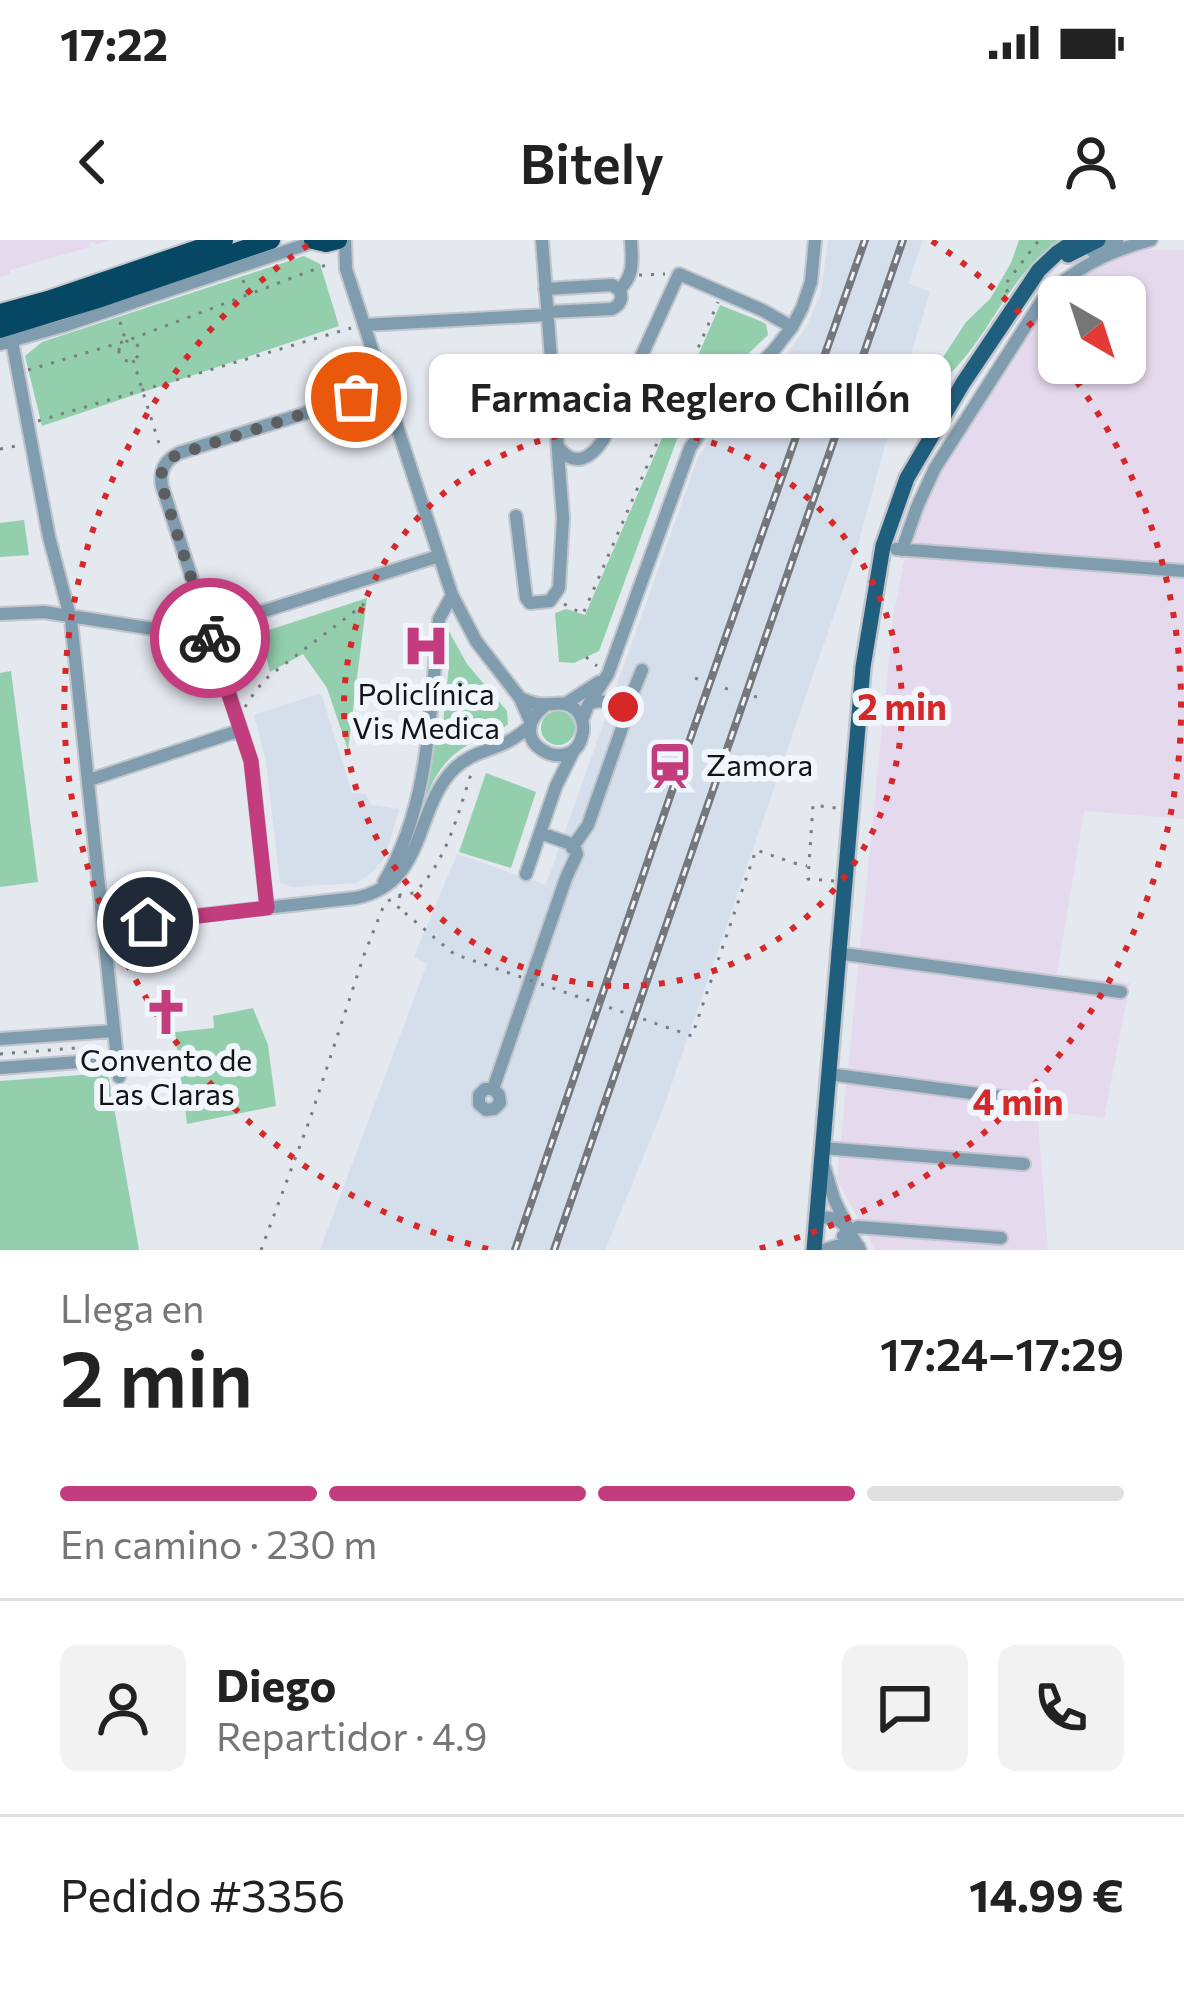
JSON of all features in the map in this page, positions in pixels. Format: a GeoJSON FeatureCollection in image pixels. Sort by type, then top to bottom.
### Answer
{"type":"FeatureCollection","features":[{"type":"Feature","properties":{"kind":"highway"},"geometry":{"type":"LineString","coordinates":[[0,313],[200,244],[224,240]]}},
{"type":"Feature","properties":{"kind":"highway"},"geometry":{"type":"LineString","coordinates":[[4,338],[40,318],[272,240]]}},
{"type":"Feature","properties":{"kind":"main road"},"geometry":{"type":"LineString","coordinates":[[814,1250],[863,667],[883,546],[901,491],[921,452],[1017,300],[1050,259],[1076,240]]}},
{"type":"Feature","properties":{"kind":"main road"},"geometry":{"type":"LineString","coordinates":[[1017,300],[1059,261],[1098,240]]}},
{"type":"Feature","properties":{"kind":"street"},"geometry":{"type":"LineString","coordinates":[[516,516],[526,598],[530,603],[550,601],[559,588],[563,518],[542,240]]}},
{"type":"Feature","properties":{"kind":"street"},"geometry":{"type":"LineString","coordinates":[[364,325],[612,309],[630,276],[631,240]]}},
{"type":"Feature","properties":{"kind":"street"},"geometry":{"type":"LineString","coordinates":[[526,874],[690,448],[715,411],[792,327],[808,291],[815,240]]}},
{"type":"Feature","properties":{"kind":"street"},"geometry":{"type":"LineString","coordinates":[[1059,276],[1117,240]]}},
{"type":"Feature","properties":{"kind":"street"},"geometry":{"type":"LineString","coordinates":[[1070,276],[1118,250],[1151,240]]}},
{"type":"Feature","properties":{"kind":"street"},"geometry":{"type":"LineString","coordinates":[[119,1077],[70,616],[4,338],[328,241],[346,269],[452,595],[482,651],[520,698],[534,743]]}},
{"type":"Feature","properties":{"kind":"street"},"geometry":{"type":"LineString","coordinates":[[558,443],[560,451],[572,458],[593,454],[679,274],[792,327]]}},
{"type":"Feature","properties":{"kind":"street"},"geometry":{"type":"LineString","coordinates":[[545,290],[610,285],[620,290]]}},
{"type":"Feature","properties":{"kind":"street"},"geometry":{"type":"LineString","coordinates":[[902,550],[946,449],[1038,307]]}},
{"type":"Feature","properties":{"kind":"street"},"geometry":{"type":"LineString","coordinates":[[267,908],[252,766],[161,472],[175,455],[386,388]]}},
{"type":"Feature","properties":{"kind":"street"},"geometry":{"type":"LineString","coordinates":[[913,517],[919,539],[933,554]]}},
{"type":"Feature","properties":{"kind":"street"},"geometry":{"type":"LineString","coordinates":[[883,546],[933,554],[1184,572]]}},
{"type":"Feature","properties":{"kind":"street"},"geometry":{"type":"LineString","coordinates":[[0,614],[44,612],[166,631],[207,629],[439,556]]}},
{"type":"Feature","properties":{"kind":"street"},"geometry":{"type":"LineString","coordinates":[[381,894],[414,815],[439,619],[452,595]]}},
{"type":"Feature","properties":{"kind":"street"},"geometry":{"type":"LineString","coordinates":[[520,698],[565,704],[602,680],[603,669]]}},
{"type":"Feature","properties":{"kind":"street"},"geometry":{"type":"LineString","coordinates":[[574,845],[587,829],[642,670]]}},
{"type":"Feature","properties":{"kind":"street"},"geometry":{"type":"LineString","coordinates":[[588,705],[602,701],[624,714]]}},
{"type":"Feature","properties":{"kind":"street"},"geometry":{"type":"LineString","coordinates":[[565,704],[582,721]]}},
{"type":"Feature","properties":{"kind":"street"},"geometry":{"type":"LineString","coordinates":[[104,926],[381,894],[409,861],[448,776],[478,752],[505,743],[530,725],[546,705]]}},
{"type":"Feature","properties":{"kind":"street"},"geometry":{"type":"LineString","coordinates":[[89,780],[241,730]]}},
{"type":"Feature","properties":{"kind":"street"},"geometry":{"type":"LineString","coordinates":[[505,743],[534,743],[547,753],[556,787]]}},
{"type":"Feature","properties":{"kind":"street"},"geometry":{"type":"LineString","coordinates":[[547,753],[574,750]]}},
{"type":"Feature","properties":{"kind":"street"},"geometry":{"type":"LineString","coordinates":[[540,832],[574,845]]}},
{"type":"Feature","properties":{"kind":"street"},"geometry":{"type":"LineString","coordinates":[[493,1089],[577,854],[574,845]]}},
{"type":"Feature","properties":{"kind":"street"},"geometry":{"type":"LineString","coordinates":[[837,953],[1121,992]]}},
{"type":"Feature","properties":{"kind":"street"},"geometry":{"type":"LineString","coordinates":[[0,1068],[86,1047],[114,1031]]}},
{"type":"Feature","properties":{"kind":"street"},"geometry":{"type":"LineString","coordinates":[[0,1039],[86,1047],[117,1059]]}},
{"type":"Feature","properties":{"kind":"street"},"geometry":{"type":"LineString","coordinates":[[828,1074],[1054,1104]]}},
{"type":"Feature","properties":{"kind":"street"},"geometry":{"type":"LineString","coordinates":[[860,1249],[847,1231],[832,1192],[822,1149],[1024,1164]]}},
{"type":"Feature","properties":{"kind":"street"},"geometry":{"type":"LineString","coordinates":[[816,1219],[830,1232],[860,1227],[1001,1238]]}},
{"type":"Feature","properties":{"kind":"street"},"geometry":{"type":"LineString","coordinates":[[824,1250],[838,1244],[860,1249]]}},
{"type":"Feature","properties":{"kind":"path"},"geometry":{"type":"LineString","coordinates":[[1017,300],[1004,286],[1039,240]]}},
{"type":"Feature","properties":{"kind":"path"},"geometry":{"type":"LineString","coordinates":[[27,371],[126,341],[326,265]]}},
{"type":"Feature","properties":{"kind":"path"},"geometry":{"type":"LineString","coordinates":[[630,276],[679,274]]}},
{"type":"Feature","properties":{"kind":"path"},"geometry":{"type":"LineString","coordinates":[[243,280],[248,294]]}},
{"type":"Feature","properties":{"kind":"path"},"geometry":{"type":"LineString","coordinates":[[554,595],[583,614],[718,300]]}},
{"type":"Feature","properties":{"kind":"path"},"geometry":{"type":"LineString","coordinates":[[119,320],[126,341]]}},
{"type":"Feature","properties":{"kind":"path"},"geometry":{"type":"LineString","coordinates":[[28,424],[364,325]]}},
{"type":"Feature","properties":{"kind":"path"},"geometry":{"type":"LineString","coordinates":[[126,341],[120,354],[133,360]]}},
{"type":"Feature","properties":{"kind":"path"},"geometry":{"type":"LineString","coordinates":[[126,341],[138,347],[133,360]]}},
{"type":"Feature","properties":{"kind":"path"},"geometry":{"type":"LineString","coordinates":[[133,360],[165,464]]}},
{"type":"Feature","properties":{"kind":"path"},"geometry":{"type":"LineString","coordinates":[[0,437],[1,449],[32,443]]}},
{"type":"Feature","properties":{"kind":"path"},"geometry":{"type":"LineString","coordinates":[[235,711],[248,706],[269,676],[363,605],[366,580]]}},
{"type":"Feature","properties":{"kind":"path"},"geometry":{"type":"LineString","coordinates":[[586,657],[603,669]]}},
{"type":"Feature","properties":{"kind":"path"},"geometry":{"type":"LineString","coordinates":[[697,680],[699,672]]}},
{"type":"Feature","properties":{"kind":"path"},"geometry":{"type":"LineString","coordinates":[[726,690],[729,681]]}},
{"type":"Feature","properties":{"kind":"path"},"geometry":{"type":"LineString","coordinates":[[755,698],[758,690]]}},
{"type":"Feature","properties":{"kind":"path"},"geometry":{"type":"LineString","coordinates":[[261,1250],[310,1119],[381,894],[414,893],[433,872],[478,752]]}},
{"type":"Feature","properties":{"kind":"path"},"geometry":{"type":"LineString","coordinates":[[843,881],[808,878],[813,806],[850,809]]}},
{"type":"Feature","properties":{"kind":"path"},"geometry":{"type":"LineString","coordinates":[[400,895],[397,906],[454,954],[692,1036],[756,850],[808,867]]}},
{"type":"Feature","properties":{"kind":"path"},"geometry":{"type":"LineString","coordinates":[[0,1054],[102,1046]]}},
{"type":"Feature","properties":{"kind":"shaded area"},"geometry":{"type":"Polygon","coordinates":[[[0,240],[110,240],[89,243],[90,247],[0,277],[0,240]]]}},
{"type":"Feature","properties":{"kind":"shaded area"},"geometry":{"type":"Polygon","coordinates":[[[828,240],[923,240],[908,283],[930,292],[857,548],[663,1109],[605,1250],[320,1250],[427,964],[414,957],[457,854],[546,885],[697,460],[717,426],[786,355],[807,326],[821,293],[828,240]]]}},
{"type":"Feature","properties":{"kind":"shaded area"},"geometry":{"type":"Polygon","coordinates":[[[1184,250],[1184,819],[1084,811],[1057,974],[1130,983],[1104,1118],[1037,1109],[1048,1250],[875,1250],[837,1179],[893,618],[904,562],[936,480],[1038,316],[1038,384],[1146,384],[1146,276],[1078,276],[1115,254],[1184,250]]]}},
{"type":"Feature","properties":{"kind":"shaded area"},"geometry":{"type":"Polygon","coordinates":[[[321,693],[352,793],[366,794],[371,805],[399,809],[385,858],[368,876],[356,883],[293,887],[280,883],[266,761],[254,715],[321,693]]]}},
{"type":"Feature","properties":{"kind":"green space"},"geometry":{"type":"Polygon","coordinates":[[[1019,240],[1062,240],[1026,271],[971,349],[939,383],[940,362],[966,322],[990,299],[1019,240]]]}},
{"type":"Feature","properties":{"kind":"green space"},"geometry":{"type":"Polygon","coordinates":[[[304,256],[320,264],[339,326],[42,426],[25,356],[42,342],[304,256]]]}},
{"type":"Feature","properties":{"kind":"green space"},"geometry":{"type":"Polygon","coordinates":[[[720,305],[766,324],[768,335],[713,387],[680,431],[599,651],[574,663],[559,662],[555,613],[566,609],[585,615],[720,305]]]}},
{"type":"Feature","properties":{"kind":"green space"},"geometry":{"type":"Polygon","coordinates":[[[24,520],[29,555],[0,557],[0,523],[24,520]]]}},
{"type":"Feature","properties":{"kind":"green space"},"geometry":{"type":"Polygon","coordinates":[[[367,598],[348,750],[327,688],[303,654],[270,672],[260,633],[367,598]]]}},
{"type":"Feature","properties":{"kind":"green space"},"geometry":{"type":"Polygon","coordinates":[[[446,626],[467,664],[507,711],[508,724],[445,764],[418,818],[431,744],[441,744],[449,665],[443,659],[446,626]]]}},
{"type":"Feature","properties":{"kind":"green space"},"geometry":{"type":"Polygon","coordinates":[[[11,671],[38,882],[0,887],[0,673],[11,671]]]}},
{"type":"Feature","properties":{"kind":"green space"},"geometry":{"type":"Polygon","coordinates":[[[558,711],[570,716],[575,728],[570,740],[558,745],[546,740],[541,728],[546,716],[558,711]]]}},
{"type":"Feature","properties":{"kind":"green space"},"geometry":{"type":"Polygon","coordinates":[[[486,773],[536,792],[511,868],[459,852],[486,773]]]}},
{"type":"Feature","properties":{"kind":"green space"},"geometry":{"type":"Polygon","coordinates":[[[253,1008],[268,1045],[276,1106],[187,1124],[175,1032],[214,1028],[213,1016],[253,1008]]]}},
{"type":"Feature","properties":{"kind":"green space"},"geometry":{"type":"Polygon","coordinates":[[[108,1073],[139,1250],[0,1250],[0,1081],[108,1073]]]}},
{"type":"Feature","properties":{"kind":"railway"},"geometry":{"type":"LineString","coordinates":[[515,1250],[865,240]]}},
{"type":"Feature","properties":{"kind":"railway"},"geometry":{"type":"LineString","coordinates":[[554,1250],[903,240]]}},
{"type":"Feature","properties":{"kind":"way so far"},"geometry":{"type":"LineString","coordinates":[[210,638],[162,486],[165,464],[179,454],[356,397]]}},
{"type":"Feature","properties":{"kind":"place","name":"Farmacia Reglero Chillón"},"geometry":{"type":"Point","coordinates":[356,397]}},
{"type":"Feature","properties":{"kind":"place","name":"Policlínica Vis Medica"},"geometry":{"type":"Point","coordinates":[426,646]}},
{"type":"Feature","properties":{"kind":"place","name":"Zamora"},"geometry":{"type":"Point","coordinates":[670,766]}},
{"type":"Feature","properties":{"kind":"place","name":"Convento de Las Claras"},"geometry":{"type":"Point","coordinates":[166,1012]}},
{"type":"Feature","properties":{"kind":"route"},"geometry":{"type":"LineString","coordinates":[[148,922],[267,908],[251,761],[210,638]]}}]}
